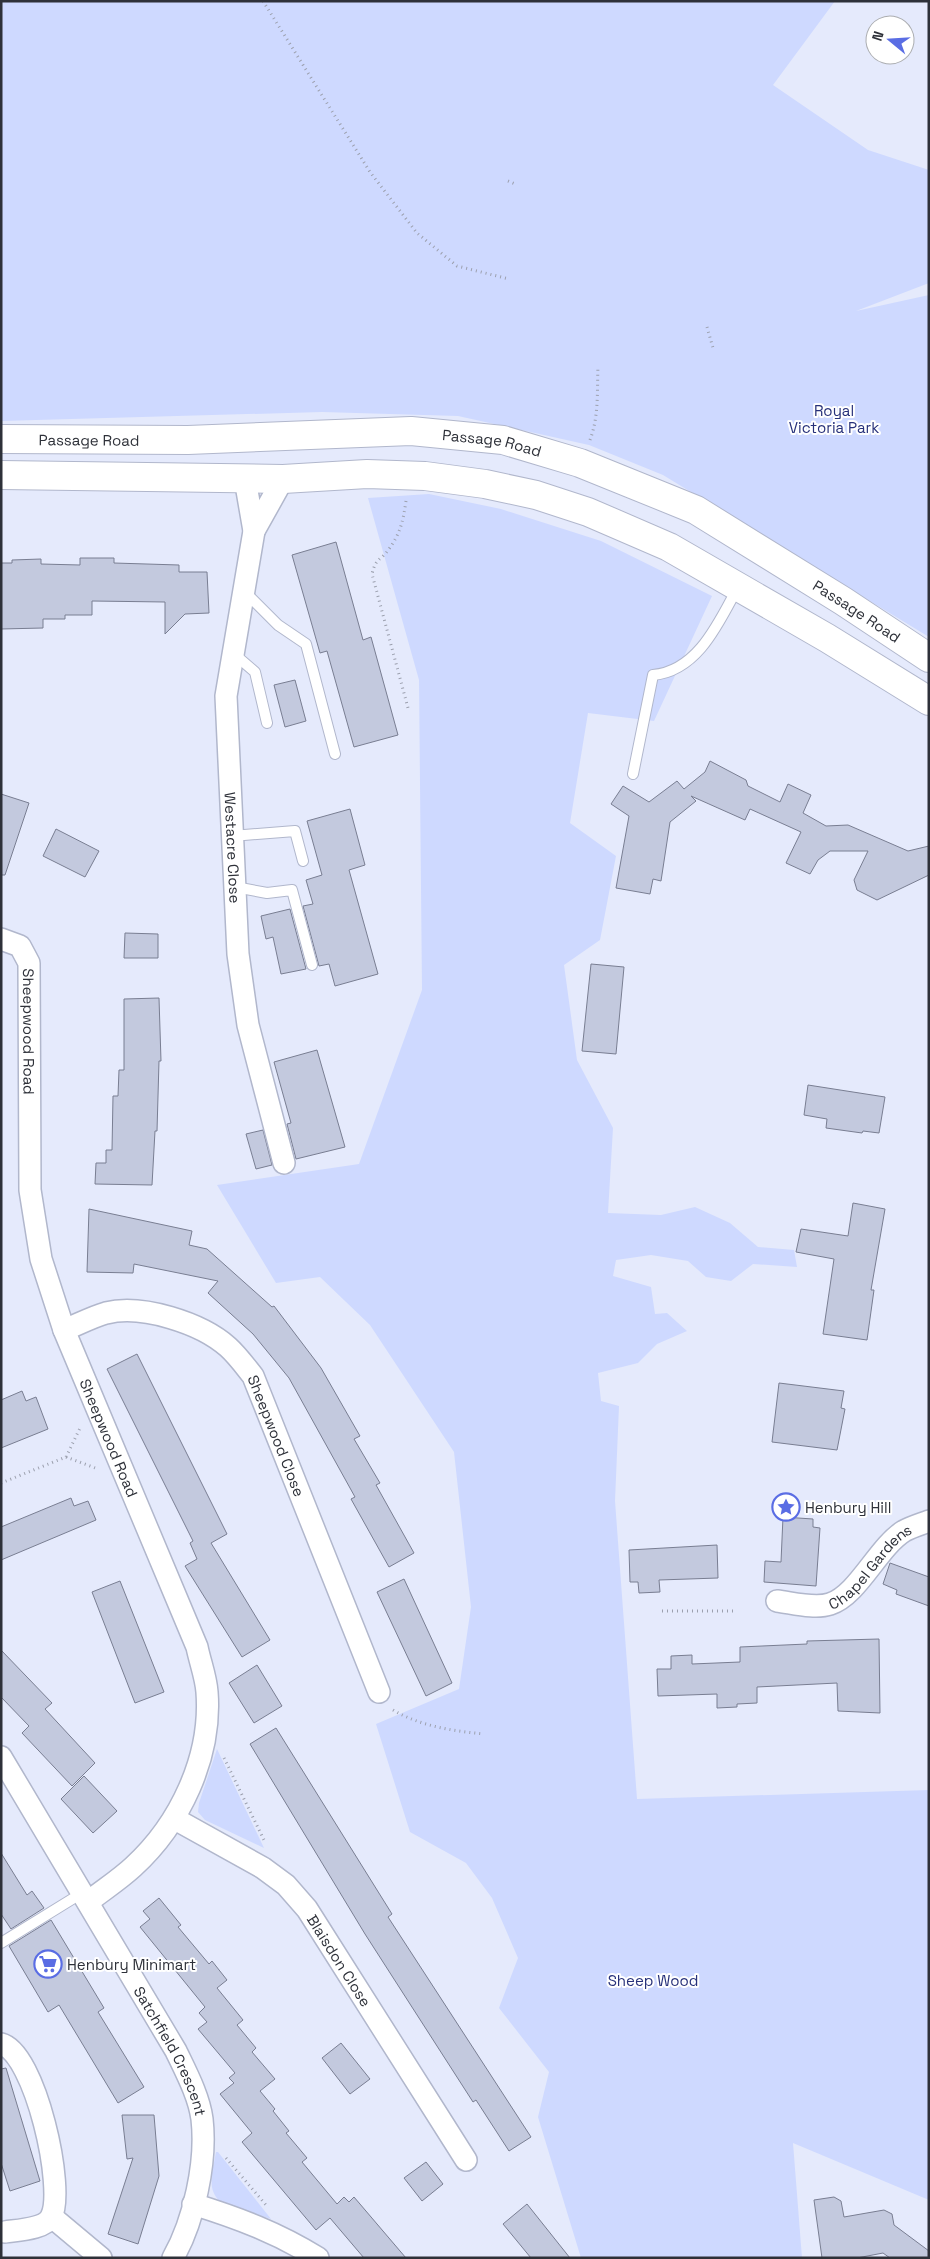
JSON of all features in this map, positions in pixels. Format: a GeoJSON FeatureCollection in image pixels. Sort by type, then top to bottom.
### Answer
{"type":"FeatureCollection","features":[{"type":"Feature","properties":{"kind":"main road","name":"Passage Road"},"geometry":{"type":"LineString","coordinates":[[1,439],[188,440],[411,431],[503,440],[580,463],[696,510],[843,601],[929,658]]}},
{"type":"Feature","properties":{"kind":"main road"},"geometry":{"type":"LineString","coordinates":[[1,476],[245,479],[283,479],[367,474],[425,476],[485,484],[536,495],[588,512],[669,547],[827,638],[929,701]]}},
{"type":"Feature","properties":{"kind":"street","name":"Westacre Close"},"geometry":{"type":"LineString","coordinates":[[245,479],[254,531]]}},
{"type":"Feature","properties":{"kind":"street","name":"Westacre Close"},"geometry":{"type":"LineString","coordinates":[[283,479],[254,531],[226,696],[238,954],[248,1025],[284,1163]]}},
{"type":"Feature","properties":{"kind":"street","name":"Sheepwood Road"},"geometry":{"type":"LineString","coordinates":[[1,939],[20,946],[29,963],[30,1190],[41,1260],[64,1330],[197,1647],[207,1691],[207,1722],[199,1760],[186,1796],[175,1819],[156,1843],[133,1867],[85,1897]]}},
{"type":"Feature","properties":{"kind":"street","name":"Sheepwood Close"},"geometry":{"type":"LineString","coordinates":[[64,1330],[107,1313],[138,1312],[170,1318],[197,1327],[228,1347],[253,1376],[379,1692]]}},
{"type":"Feature","properties":{"kind":"street","name":"Chapel Gardens"},"geometry":{"type":"LineString","coordinates":[[777,1601],[809,1615],[830,1604],[847,1595],[867,1568],[903,1532],[929,1521]]}},
{"type":"Feature","properties":{"kind":"street","name":"Satchfield Crescent"},"geometry":{"type":"LineString","coordinates":[[1,1757],[176,2051],[192,2087],[202,2118],[199,2180],[183,2241],[173,2258]]}},
{"type":"Feature","properties":{"kind":"street","name":"Blaisdon Close"},"geometry":{"type":"LineString","coordinates":[[175,1819],[263,1868],[286,1885],[307,1909],[466,2151]]}},
{"type":"Feature","properties":{"kind":"street"},"geometry":{"type":"LineString","coordinates":[[1,2044],[6,2045],[17,2057],[29,2075],[38,2097],[52,2161],[54,2193],[52,2216],[45,2224],[5,2232]]}},
{"type":"Feature","properties":{"kind":"street"},"geometry":{"type":"LineString","coordinates":[[193,2204],[258,2226],[295,2243],[318,2258]]}},
{"type":"Feature","properties":{"kind":"street"},"geometry":{"type":"LineString","coordinates":[[52,2216],[101,2258]]}},
{"type":"Feature","properties":{"kind":"lane"},"geometry":{"type":"LineString","coordinates":[[632,774],[653,675],[665,674],[677,668],[691,659],[704,646],[739,587]]}},
{"type":"Feature","properties":{"kind":"lane"},"geometry":{"type":"LineString","coordinates":[[243,590],[278,625],[306,644],[334,754]]}},
{"type":"Feature","properties":{"kind":"lane"},"geometry":{"type":"LineString","coordinates":[[232,652],[255,672],[267,723]]}},
{"type":"Feature","properties":{"kind":"lane"},"geometry":{"type":"LineString","coordinates":[[232,836],[295,831],[303,861]]}},
{"type":"Feature","properties":{"kind":"lane"},"geometry":{"type":"LineString","coordinates":[[235,887],[267,893],[292,890],[312,965]]}},
{"type":"Feature","properties":{"kind":"lane"},"geometry":{"type":"LineString","coordinates":[[1,1943],[85,1897]]}},
{"type":"Feature","properties":{"kind":"path"},"geometry":{"type":"LineString","coordinates":[[264,1],[370,172],[417,232],[457,266],[509,279]]}},
{"type":"Feature","properties":{"kind":"path"},"geometry":{"type":"LineString","coordinates":[[508,181],[516,184]]}},
{"type":"Feature","properties":{"kind":"path"},"geometry":{"type":"LineString","coordinates":[[707,327],[713,348]]}},
{"type":"Feature","properties":{"kind":"path"},"geometry":{"type":"LineString","coordinates":[[594,428],[597,407],[598,366]]}},
{"type":"Feature","properties":{"kind":"path"},"geometry":{"type":"LineString","coordinates":[[406,499],[403,526],[388,551],[374,563],[372,574],[408,708]]}},
{"type":"Feature","properties":{"kind":"path"},"geometry":{"type":"LineString","coordinates":[[1,1483],[66,1456]]}},
{"type":"Feature","properties":{"kind":"path"},"geometry":{"type":"LineString","coordinates":[[662,1611],[737,1611]]}},
{"type":"Feature","properties":{"kind":"path"},"geometry":{"type":"LineString","coordinates":[[379,1692],[388,1707],[400,1715],[441,1727],[484,1734]]}},
{"type":"Feature","properties":{"kind":"path"},"geometry":{"type":"LineString","coordinates":[[207,1722],[286,1885]]}},
{"type":"Feature","properties":{"kind":"path"},"geometry":{"type":"LineString","coordinates":[[202,2132],[271,2211]]}},
{"type":"Feature","properties":{"kind":"green space","name":"Royal Victoria Park"},"geometry":{"type":"Polygon","coordinates":[[[1,1],[835,1],[773,85],[868,150],[929,170],[929,283],[856,311],[929,295],[929,637],[663,475],[589,445],[458,416],[322,412],[1,421],[1,1]]]}},
{"type":"Feature","properties":{"kind":"green space","name":"Sheep Wood"},"geometry":{"type":"Polygon","coordinates":[[[429,494],[501,509],[601,541],[712,596],[654,721],[588,713],[570,823],[616,856],[600,940],[564,965],[577,1060],[613,1128],[608,1213],[661,1215],[695,1207],[730,1223],[758,1247],[794,1250],[797,1267],[753,1264],[731,1281],[706,1277],[688,1261],[651,1255],[616,1260],[613,1276],[651,1287],[655,1314],[667,1313],[687,1331],[657,1344],[638,1363],[598,1373],[601,1401],[619,1406],[615,1501],[637,1799],[929,1790],[929,2200],[793,2143],[802,2258],[581,2258],[538,2117],[549,2072],[499,2008],[518,1958],[492,1898],[466,1863],[410,1832],[376,1724],[459,1689],[471,1607],[454,1452],[370,1325],[320,1277],[276,1283],[217,1185],[359,1164],[422,990],[419,680],[368,498],[429,494]]]}},
{"type":"Feature","properties":{"kind":"green space"},"geometry":{"type":"Polygon","coordinates":[[[217,1749],[264,1848],[205,1820],[198,1812],[199,1803],[217,1749]]]}},
{"type":"Feature","properties":{"kind":"green space"},"geometry":{"type":"Polygon","coordinates":[[[216,2152],[218,2152],[271,2219],[222,2203],[217,2198],[212,2186],[212,2173],[216,2152]]]}},
{"type":"Feature","properties":{"kind":"building"},"geometry":{"type":"Polygon","coordinates":[[[336,542],[363,640],[371,637],[398,735],[354,747],[327,651],[320,653],[292,555],[336,542]]]}},
{"type":"Feature","properties":{"kind":"building"},"geometry":{"type":"Polygon","coordinates":[[[80,558],[114,558],[114,563],[179,565],[179,572],[207,572],[209,613],[185,614],[165,634],[165,602],[92,601],[92,615],[65,615],[65,619],[43,619],[43,628],[1,629],[1,563],[12,563],[12,560],[41,559],[41,564],[80,565],[80,558]]]}},
{"type":"Feature","properties":{"kind":"building"},"geometry":{"type":"Polygon","coordinates":[[[295,680],[306,721],[285,727],[274,685],[295,680]]]}},
{"type":"Feature","properties":{"kind":"building"},"geometry":{"type":"Polygon","coordinates":[[[710,761],[746,780],[748,786],[780,802],[788,784],[811,795],[803,813],[826,826],[848,825],[908,851],[929,846],[929,875],[877,900],[857,890],[854,880],[868,851],[830,851],[818,860],[810,874],[786,863],[801,832],[750,809],[745,820],[691,796],[696,801],[670,822],[661,881],[653,879],[650,894],[616,888],[629,816],[611,804],[623,786],[649,802],[677,781],[684,789],[705,772],[710,761]]]}},
{"type":"Feature","properties":{"kind":"building"},"geometry":{"type":"Polygon","coordinates":[[[1,794],[29,803],[5,875],[1,875],[1,794]]]}},
{"type":"Feature","properties":{"kind":"building"},"geometry":{"type":"Polygon","coordinates":[[[350,809],[365,865],[349,870],[378,974],[335,986],[329,964],[319,966],[303,906],[313,904],[306,880],[322,875],[307,821],[350,809]]]}},
{"type":"Feature","properties":{"kind":"building"},"geometry":{"type":"Polygon","coordinates":[[[56,829],[99,851],[85,877],[43,856],[56,829]]]}},
{"type":"Feature","properties":{"kind":"building"},"geometry":{"type":"Polygon","coordinates":[[[290,909],[306,969],[281,974],[273,937],[266,939],[261,916],[290,909]]]}},
{"type":"Feature","properties":{"kind":"building"},"geometry":{"type":"Polygon","coordinates":[[[125,933],[158,934],[158,958],[124,958],[125,933]]]}},
{"type":"Feature","properties":{"kind":"building"},"geometry":{"type":"Polygon","coordinates":[[[591,964],[624,967],[616,1054],[582,1051],[591,964]]]}},
{"type":"Feature","properties":{"kind":"building"},"geometry":{"type":"Polygon","coordinates":[[[159,998],[161,1061],[159,1061],[157,1131],[155,1131],[152,1185],[95,1184],[96,1163],[106,1163],[106,1150],[112,1150],[113,1096],[118,1096],[119,1070],[124,1070],[124,999],[159,998]]]}},
{"type":"Feature","properties":{"kind":"building"},"geometry":{"type":"Polygon","coordinates":[[[317,1050],[345,1147],[296,1159],[287,1124],[291,1123],[274,1062],[317,1050]]]}},
{"type":"Feature","properties":{"kind":"building"},"geometry":{"type":"Polygon","coordinates":[[[808,1085],[885,1097],[879,1133],[863,1131],[862,1133],[826,1128],[827,1119],[804,1115],[808,1085]]]}},
{"type":"Feature","properties":{"kind":"building"},"geometry":{"type":"Polygon","coordinates":[[[263,1130],[272,1165],[256,1169],[246,1134],[263,1130]]]}},
{"type":"Feature","properties":{"kind":"building"},"geometry":{"type":"Polygon","coordinates":[[[853,1203],[885,1209],[871,1290],[874,1290],[867,1340],[823,1334],[834,1259],[796,1252],[801,1229],[848,1236],[853,1203]]]}},
{"type":"Feature","properties":{"kind":"building"},"geometry":{"type":"Polygon","coordinates":[[[89,1209],[192,1231],[189,1245],[207,1249],[272,1307],[274,1306],[321,1368],[360,1436],[354,1439],[380,1483],[376,1485],[414,1553],[389,1567],[351,1499],[355,1497],[289,1378],[253,1334],[208,1293],[218,1281],[134,1264],[133,1273],[87,1272],[89,1209]]]}},
{"type":"Feature","properties":{"kind":"building"},"geometry":{"type":"Polygon","coordinates":[[[137,1354],[227,1534],[211,1543],[270,1640],[242,1657],[185,1566],[197,1559],[190,1543],[193,1541],[107,1369],[137,1354]]]}},
{"type":"Feature","properties":{"kind":"building"},"geometry":{"type":"Polygon","coordinates":[[[779,1383],[844,1391],[841,1408],[845,1409],[837,1450],[772,1442],[779,1383]]]}},
{"type":"Feature","properties":{"kind":"building"},"geometry":{"type":"Polygon","coordinates":[[[22,1391],[26,1401],[36,1397],[48,1429],[1,1448],[1,1400],[22,1391]]]}},
{"type":"Feature","properties":{"kind":"building"},"geometry":{"type":"Polygon","coordinates":[[[71,1498],[74,1506],[88,1501],[96,1520],[1,1560],[1,1527],[71,1498]]]}},
{"type":"Feature","properties":{"kind":"building"},"geometry":{"type":"Polygon","coordinates":[[[783,1517],[813,1519],[813,1527],[820,1528],[816,1586],[764,1582],[765,1561],[781,1562],[783,1517]]]}},
{"type":"Feature","properties":{"kind":"building"},"geometry":{"type":"Polygon","coordinates":[[[717,1545],[718,1578],[659,1580],[660,1592],[639,1593],[638,1582],[630,1582],[629,1550],[717,1545]]]}},
{"type":"Feature","properties":{"kind":"building"},"geometry":{"type":"Polygon","coordinates":[[[890,1563],[929,1577],[929,1606],[896,1594],[897,1590],[883,1584],[890,1563]]]}},
{"type":"Feature","properties":{"kind":"building"},"geometry":{"type":"Polygon","coordinates":[[[404,1579],[452,1683],[426,1696],[377,1592],[404,1579]]]}},
{"type":"Feature","properties":{"kind":"building"},"geometry":{"type":"Polygon","coordinates":[[[120,1581],[164,1692],[135,1703],[92,1592],[120,1581]]]}},
{"type":"Feature","properties":{"kind":"building"},"geometry":{"type":"Polygon","coordinates":[[[879,1639],[880,1713],[838,1711],[837,1683],[757,1687],[757,1703],[737,1704],[737,1707],[717,1708],[717,1694],[658,1696],[657,1669],[671,1669],[671,1656],[692,1655],[692,1664],[740,1662],[740,1647],[807,1644],[807,1641],[879,1639]]]}},
{"type":"Feature","properties":{"kind":"building"},"geometry":{"type":"Polygon","coordinates":[[[1,1650],[52,1703],[45,1709],[95,1763],[72,1786],[22,1733],[29,1726],[1,1697],[1,1650]]]}},
{"type":"Feature","properties":{"kind":"building"},"geometry":{"type":"Polygon","coordinates":[[[257,1665],[282,1706],[254,1723],[229,1683],[257,1665]]]}},
{"type":"Feature","properties":{"kind":"building"},"geometry":{"type":"Polygon","coordinates":[[[276,1728],[392,1914],[388,1917],[531,2137],[509,2151],[476,2100],[473,2102],[365,1934],[250,1744],[276,1728]]]}},
{"type":"Feature","properties":{"kind":"building"},"geometry":{"type":"Polygon","coordinates":[[[84,1776],[117,1811],[93,1833],[61,1799],[84,1776]]]}},
{"type":"Feature","properties":{"kind":"building"},"geometry":{"type":"Polygon","coordinates":[[[1,1853],[27,1895],[32,1891],[44,1908],[11,1929],[1,1914],[1,1853]]]}},
{"type":"Feature","properties":{"kind":"building"},"geometry":{"type":"Polygon","coordinates":[[[159,1898],[181,1925],[178,1927],[209,1964],[212,1961],[227,1980],[217,1988],[243,2020],[237,2025],[256,2048],[252,2052],[275,2079],[260,2091],[275,2109],[273,2111],[289,2131],[286,2133],[307,2158],[302,2162],[337,2204],[344,2197],[349,2202],[354,2197],[406,2258],[364,2258],[330,2218],[316,2230],[242,2142],[252,2133],[220,2094],[234,2083],[229,2078],[235,2073],[198,2029],[207,2022],[199,2013],[205,2007],[140,1927],[150,1919],[143,1911],[159,1898]]]}},
{"type":"Feature","properties":{"kind":"building"},"geometry":{"type":"Polygon","coordinates":[[[51,1920],[104,2008],[98,2012],[144,2087],[118,2103],[59,2005],[48,2012],[9,1946],[51,1920]]]}},
{"type":"Feature","properties":{"kind":"building"},"geometry":{"type":"Polygon","coordinates":[[[341,2043],[370,2079],[350,2094],[322,2058],[341,2043]]]}},
{"type":"Feature","properties":{"kind":"building"},"geometry":{"type":"Polygon","coordinates":[[[6,2068],[40,2181],[10,2191],[1,2163],[1,2069],[6,2068]]]}},
{"type":"Feature","properties":{"kind":"building"},"geometry":{"type":"Polygon","coordinates":[[[122,2115],[154,2115],[159,2176],[138,2244],[108,2234],[133,2158],[127,2159],[122,2115]]]}},
{"type":"Feature","properties":{"kind":"building"},"geometry":{"type":"Polygon","coordinates":[[[426,2162],[443,2184],[422,2201],[404,2178],[426,2162]]]}},
{"type":"Feature","properties":{"kind":"building"},"geometry":{"type":"Polygon","coordinates":[[[834,2197],[841,2201],[844,2217],[884,2210],[892,2214],[894,2225],[929,2251],[929,2258],[890,2258],[883,2253],[857,2258],[822,2258],[814,2200],[834,2197]]]}},
{"type":"Feature","properties":{"kind":"building"},"geometry":{"type":"Polygon","coordinates":[[[527,2204],[570,2258],[531,2258],[503,2224],[527,2204]]]}},
{"type":"Feature","properties":{"kind":"place","name":"Henbury Hill"},"geometry":{"type":"Point","coordinates":[786,1507]}},
{"type":"Feature","properties":{"kind":"place","name":"Henbury Minimart"},"geometry":{"type":"Point","coordinates":[48,1964]}}]}
